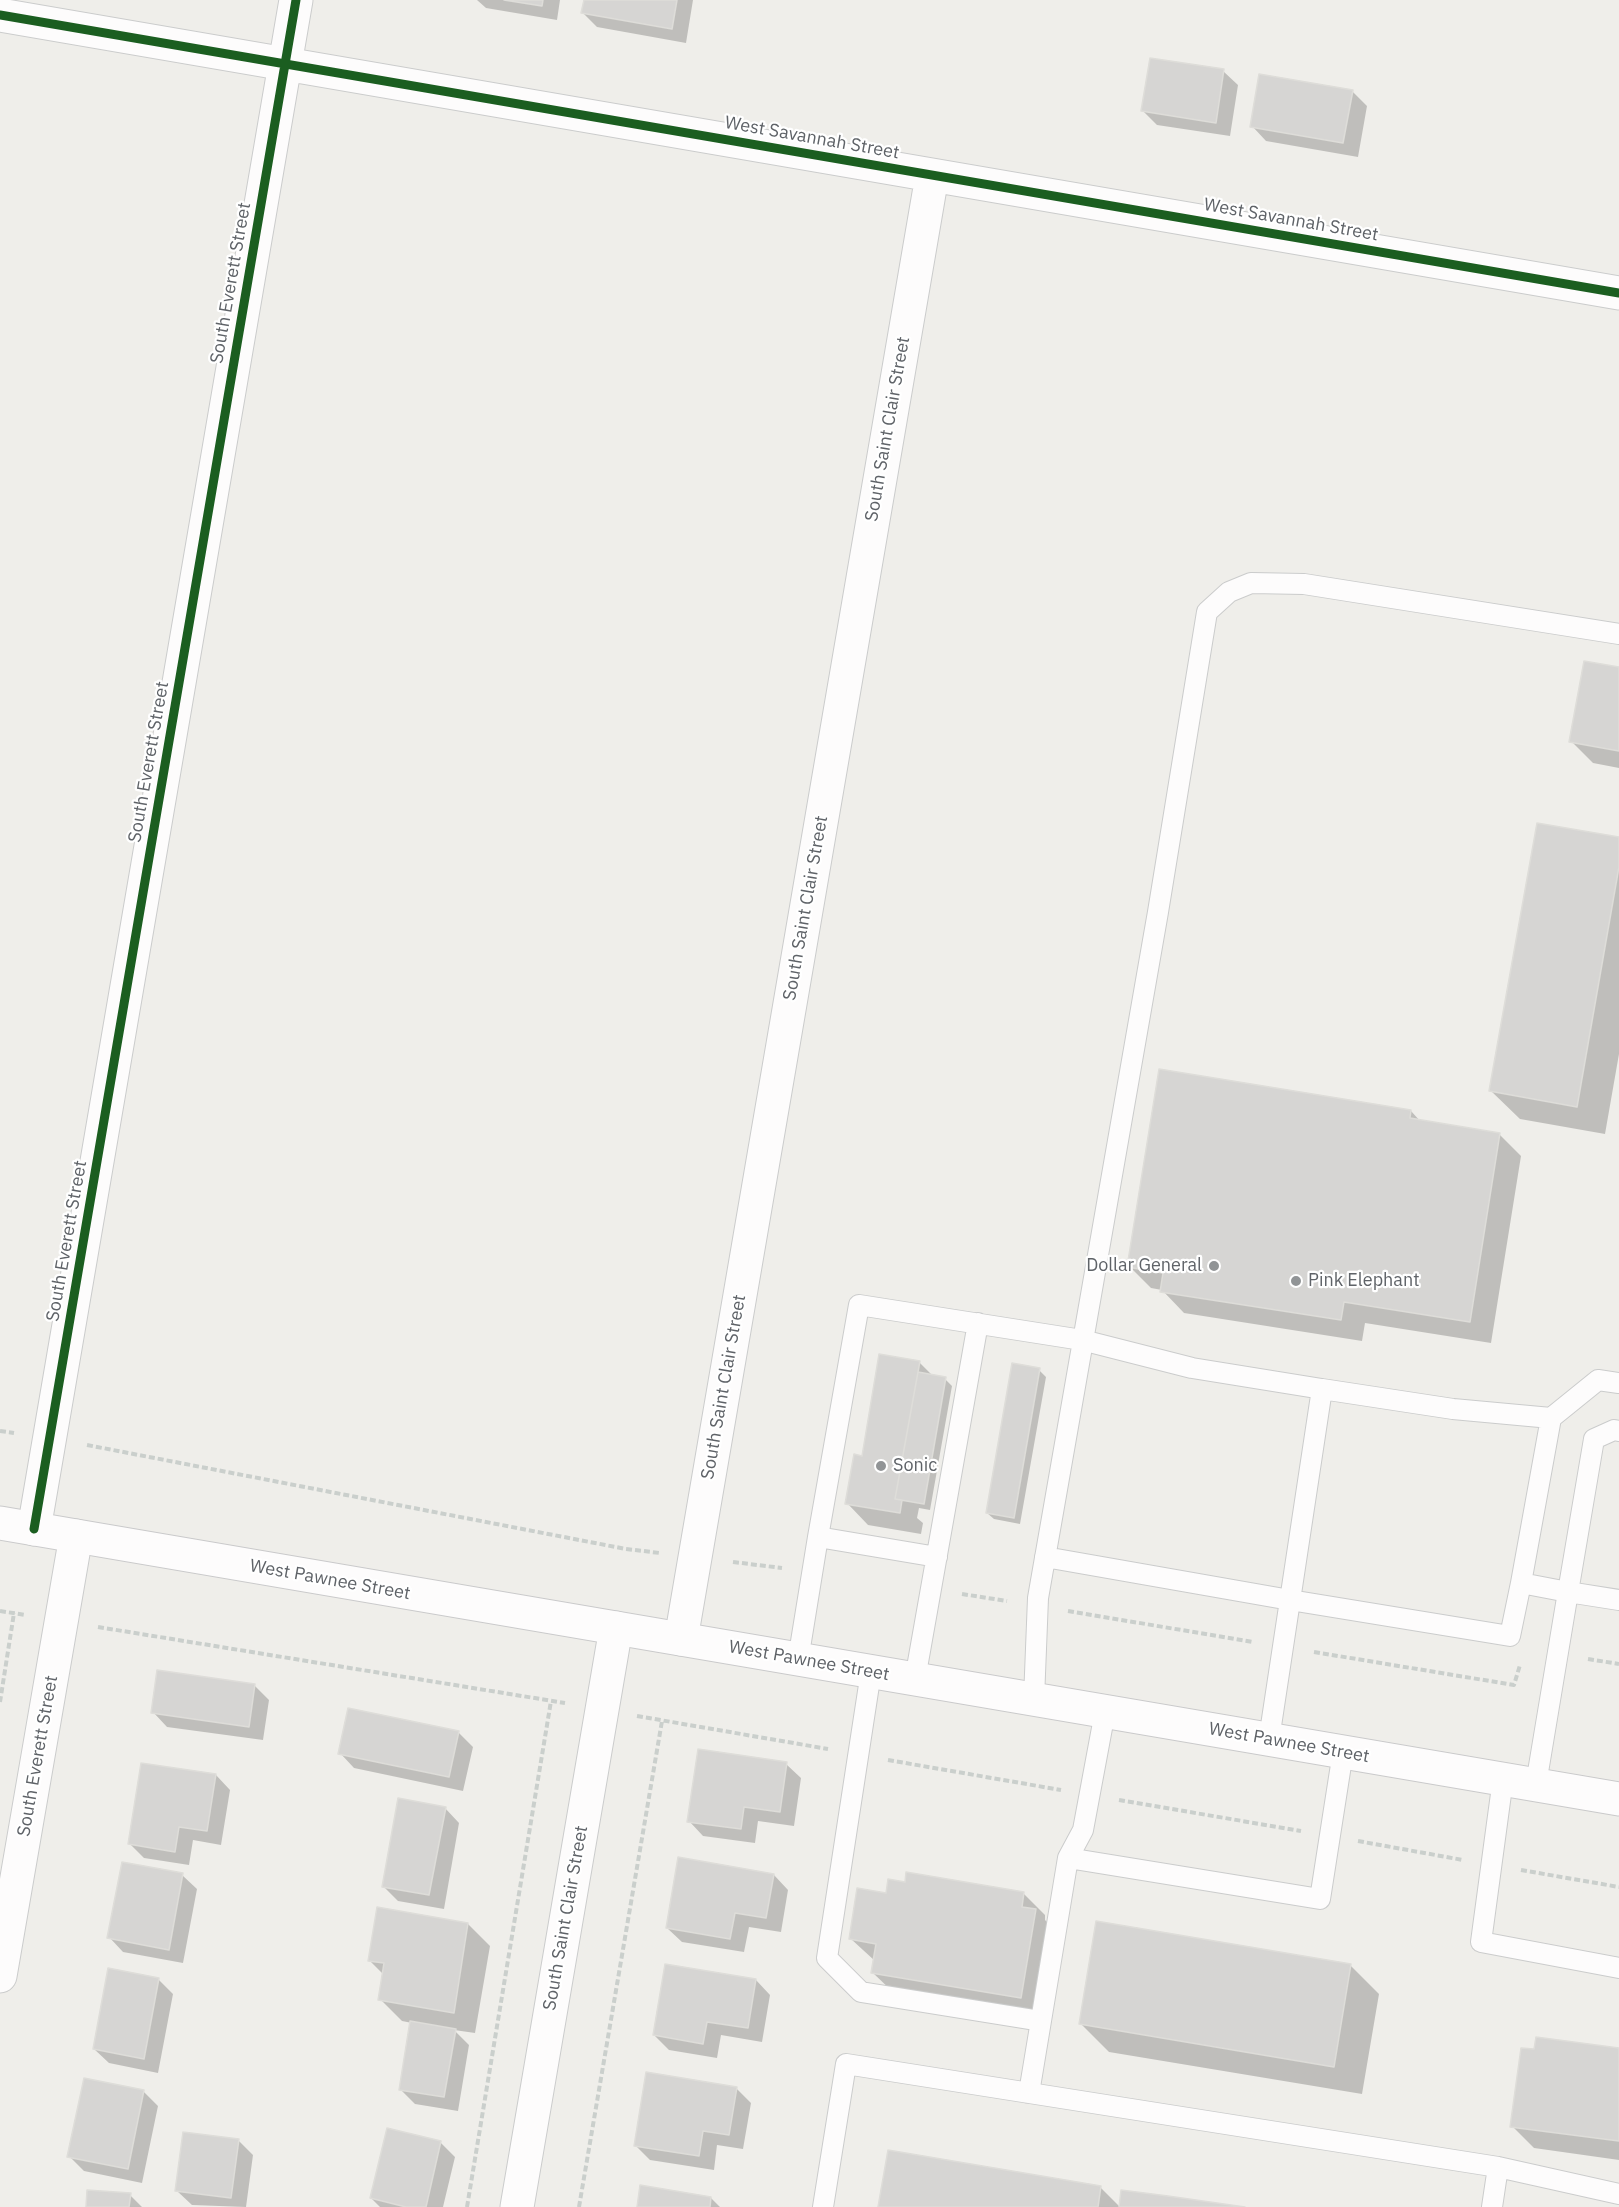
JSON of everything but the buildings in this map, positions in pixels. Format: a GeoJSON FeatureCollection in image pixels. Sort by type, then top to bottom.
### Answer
{"type":"FeatureCollection","features":[{"type":"Feature","properties":{"kind":"street","name":"South Everett Street"},"geometry":{"type":"LineString","coordinates":[[34,1529],[296,0]]}},
{"type":"Feature","properties":{"kind":"street","name":"West Savannah Street"},"geometry":{"type":"LineString","coordinates":[[0,15],[1619,293]]}},
{"type":"Feature","properties":{"kind":"street","name":"South Saint Clair Street"},"geometry":{"type":"LineString","coordinates":[[681,1639],[932,176]]}},
{"type":"Feature","properties":{"kind":"street","name":"West Pawnee Street"},"geometry":{"type":"LineString","coordinates":[[0,1523],[1619,1799]]}},
{"type":"Feature","properties":{"kind":"street","name":"South Everett Street"},"geometry":{"type":"LineString","coordinates":[[0,1976],[76,1536]]}},
{"type":"Feature","properties":{"kind":"street","name":"South Saint Clair Street"},"geometry":{"type":"LineString","coordinates":[[517,2207],[616,1628]]}},
{"type":"Feature","properties":{"kind":"lane"},"geometry":{"type":"LineString","coordinates":[[1034,1699],[1038,1598],[1158,912],[1207,612],[1229,592],[1251,583],[1304,584],[1619,634]]}},
{"type":"Feature","properties":{"kind":"lane"},"geometry":{"type":"LineString","coordinates":[[798,1660],[859,1305],[1082,1340],[1192,1368],[1453,1409],[1551,1418]]}},
{"type":"Feature","properties":{"kind":"lane"},"geometry":{"type":"LineString","coordinates":[[915,1679],[978,1323]]}},
{"type":"Feature","properties":{"kind":"lane"},"geometry":{"type":"LineString","coordinates":[[1046,1557],[1510,1636],[1551,1418],[1598,1380],[1619,1383]]}},
{"type":"Feature","properties":{"kind":"lane"},"geometry":{"type":"LineString","coordinates":[[1269,1739],[1322,1389]]}},
{"type":"Feature","properties":{"kind":"lane"},"geometry":{"type":"LineString","coordinates":[[1536,1784],[1594,1439],[1614,1430],[1619,1431]]}},
{"type":"Feature","properties":{"kind":"lane"},"geometry":{"type":"LineString","coordinates":[[818,1537],[937,1557]]}},
{"type":"Feature","properties":{"kind":"lane"},"geometry":{"type":"LineString","coordinates":[[1521,1583],[1619,1600]]}},
{"type":"Feature","properties":{"kind":"lane"},"geometry":{"type":"LineString","coordinates":[[871,1672],[827,1958],[861,1992],[1041,2021]]}},
{"type":"Feature","properties":{"kind":"lane"},"geometry":{"type":"LineString","coordinates":[[1029,2093],[1068,1858],[1083,1830],[1105,1712]]}},
{"type":"Feature","properties":{"kind":"lane"},"geometry":{"type":"LineString","coordinates":[[1068,1858],[1320,1899],[1343,1752]]}},
{"type":"Feature","properties":{"kind":"lane"},"geometry":{"type":"LineString","coordinates":[[1503,1779],[1481,1942],[1619,1968]]}},
{"type":"Feature","properties":{"kind":"lane"},"geometry":{"type":"LineString","coordinates":[[823,2207],[846,2064],[1498,2167],[1619,2194]]}},
{"type":"Feature","properties":{"kind":"lane"},"geometry":{"type":"LineString","coordinates":[[1492,2207],[1498,2167]]}},
{"type":"Feature","properties":{"kind":"path"},"geometry":{"type":"LineString","coordinates":[[0,1611],[551,1701],[1619,1887]]}},
{"type":"Feature","properties":{"kind":"path"},"geometry":{"type":"LineString","coordinates":[[0,1702],[14,1613]]}},
{"type":"Feature","properties":{"kind":"path"},"geometry":{"type":"LineString","coordinates":[[467,2207],[551,1701]]}},
{"type":"Feature","properties":{"kind":"path"},"geometry":{"type":"LineString","coordinates":[[579,2207],[662,1721]]}},
{"type":"Feature","properties":{"kind":"cycle path"},"geometry":{"type":"LineString","coordinates":[[34,1529],[296,0]]}},
{"type":"Feature","properties":{"kind":"cycle path"},"geometry":{"type":"LineString","coordinates":[[0,15],[1619,293]]}},
{"type":"Feature","properties":{"kind":"place","name":"Dollar General"},"geometry":{"type":"Point","coordinates":[1214,1266]}},
{"type":"Feature","properties":{"kind":"place","name":"Pink Elephant"},"geometry":{"type":"Point","coordinates":[1296,1281]}},
{"type":"Feature","properties":{"kind":"place","name":"Sonic"},"geometry":{"type":"Point","coordinates":[881,1466]}}]}
